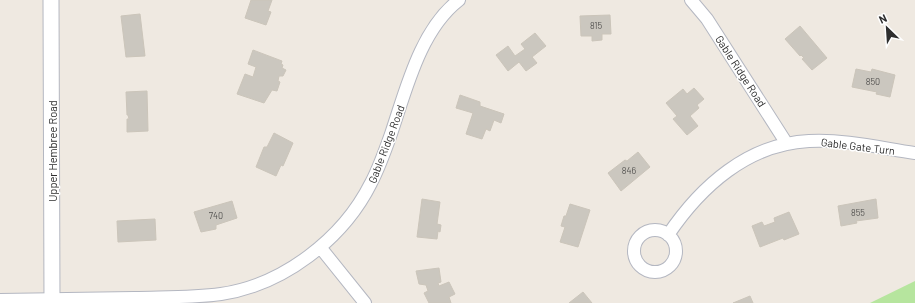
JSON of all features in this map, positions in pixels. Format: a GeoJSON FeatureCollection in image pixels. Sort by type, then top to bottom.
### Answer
{"type":"FeatureCollection","features":[{"type":"Feature","properties":{"kind":"street","name":"Upper Hembree Road"},"geometry":{"type":"LineString","coordinates":[[51,0],[52,301]]}},
{"type":"Feature","properties":{"kind":"street","name":"Gable Ridge Road"},"geometry":{"type":"LineString","coordinates":[[0,300],[52,301],[188,297],[222,294],[248,287],[274,277],[298,264],[320,248],[350,217],[371,184],[381,162],[420,54],[437,23],[459,0]]}},
{"type":"Feature","properties":{"kind":"street","name":"Gable Ridge Road"},"geometry":{"type":"LineString","coordinates":[[691,0],[708,19],[787,144]]}},
{"type":"Feature","properties":{"kind":"street","name":"Gable Gate Turn"},"geometry":{"type":"LineString","coordinates":[[668,235],[677,221],[703,192],[725,172],[755,154],[787,144],[809,141],[833,141],[915,153]]}},
{"type":"Feature","properties":{"kind":"street"},"geometry":{"type":"LineString","coordinates":[[320,248],[365,303]]}},
{"type":"Feature","properties":{"kind":"green space"},"geometry":{"type":"Polygon","coordinates":[[[915,281],[915,303],[870,303],[915,281]]]}},
{"type":"Feature","properties":{"kind":"building"},"geometry":{"type":"Polygon","coordinates":[[[251,0],[272,0],[268,11],[271,12],[266,25],[245,18],[251,0]]]}},
{"type":"Feature","properties":{"kind":"building"},"geometry":{"type":"Polygon","coordinates":[[[140,14],[145,56],[126,57],[121,16],[140,14]]]}},
{"type":"Feature","properties":{"kind":"building"},"geometry":{"type":"Polygon","coordinates":[[[610,15],[611,34],[602,34],[602,40],[592,41],[592,36],[581,36],[580,16],[610,15]]]}},
{"type":"Feature","properties":{"kind":"building"},"geometry":{"type":"Polygon","coordinates":[[[800,26],[827,58],[812,70],[802,59],[804,58],[801,55],[800,56],[785,39],[800,26]]]}},
{"type":"Feature","properties":{"kind":"building"},"geometry":{"type":"Polygon","coordinates":[[[535,33],[546,46],[532,57],[537,63],[526,71],[519,62],[508,71],[496,55],[508,46],[515,56],[525,49],[521,44],[535,33]]]}},
{"type":"Feature","properties":{"kind":"building"},"geometry":{"type":"Polygon","coordinates":[[[253,50],[282,61],[282,68],[286,70],[283,76],[279,76],[278,81],[280,82],[277,91],[272,90],[264,103],[237,94],[245,74],[253,77],[256,67],[248,64],[253,50]]]}},
{"type":"Feature","properties":{"kind":"building"},"geometry":{"type":"Polygon","coordinates":[[[856,69],[871,72],[872,69],[895,75],[890,97],[876,94],[877,92],[852,87],[856,69]]]}},
{"type":"Feature","properties":{"kind":"building"},"geometry":{"type":"Polygon","coordinates":[[[694,88],[704,99],[697,105],[699,108],[690,116],[698,126],[687,135],[673,119],[677,116],[666,103],[683,89],[687,94],[694,88]]]}},
{"type":"Feature","properties":{"kind":"building"},"geometry":{"type":"Polygon","coordinates":[[[147,91],[148,131],[127,132],[127,119],[129,119],[127,115],[126,92],[147,91]]]}},
{"type":"Feature","properties":{"kind":"building"},"geometry":{"type":"Polygon","coordinates":[[[460,95],[480,102],[480,106],[504,114],[501,123],[494,120],[490,131],[486,129],[482,139],[466,134],[473,113],[456,108],[460,95]]]}},
{"type":"Feature","properties":{"kind":"building"},"geometry":{"type":"Polygon","coordinates":[[[274,133],[293,143],[283,166],[281,165],[276,176],[256,167],[264,147],[267,147],[274,133]]]}},
{"type":"Feature","properties":{"kind":"building"},"geometry":{"type":"Polygon","coordinates":[[[638,152],[650,167],[621,191],[608,173],[638,152]]]}},
{"type":"Feature","properties":{"kind":"building"},"geometry":{"type":"Polygon","coordinates":[[[422,199],[440,202],[437,224],[441,225],[440,232],[438,231],[437,239],[417,237],[422,199]]]}},
{"type":"Feature","properties":{"kind":"building"},"geometry":{"type":"Polygon","coordinates":[[[876,199],[878,218],[856,221],[857,223],[841,226],[838,206],[876,199]]]}},
{"type":"Feature","properties":{"kind":"building"},"geometry":{"type":"Polygon","coordinates":[[[232,201],[237,218],[216,225],[216,229],[201,232],[194,212],[232,201]]]}},
{"type":"Feature","properties":{"kind":"building"},"geometry":{"type":"Polygon","coordinates":[[[570,204],[590,210],[578,247],[560,242],[565,227],[561,226],[570,204]]]}},
{"type":"Feature","properties":{"kind":"building"},"geometry":{"type":"Polygon","coordinates":[[[789,212],[799,234],[784,240],[783,238],[760,247],[752,226],[762,222],[764,226],[775,222],[774,218],[789,212]]]}},
{"type":"Feature","properties":{"kind":"building"},"geometry":{"type":"Polygon","coordinates":[[[155,219],[156,240],[118,242],[117,221],[155,219]]]}},
{"type":"Feature","properties":{"kind":"building"},"geometry":{"type":"Polygon","coordinates":[[[439,268],[441,282],[438,283],[439,286],[449,282],[455,294],[449,297],[451,303],[429,303],[424,293],[428,291],[426,285],[419,284],[416,271],[439,268]]]}},
{"type":"Feature","properties":{"kind":"building"},"geometry":{"type":"Polygon","coordinates":[[[583,292],[592,303],[569,303],[583,292]]]}},
{"type":"Feature","properties":{"kind":"building"},"geometry":{"type":"Polygon","coordinates":[[[750,296],[753,303],[733,303],[750,296]]]}}]}
